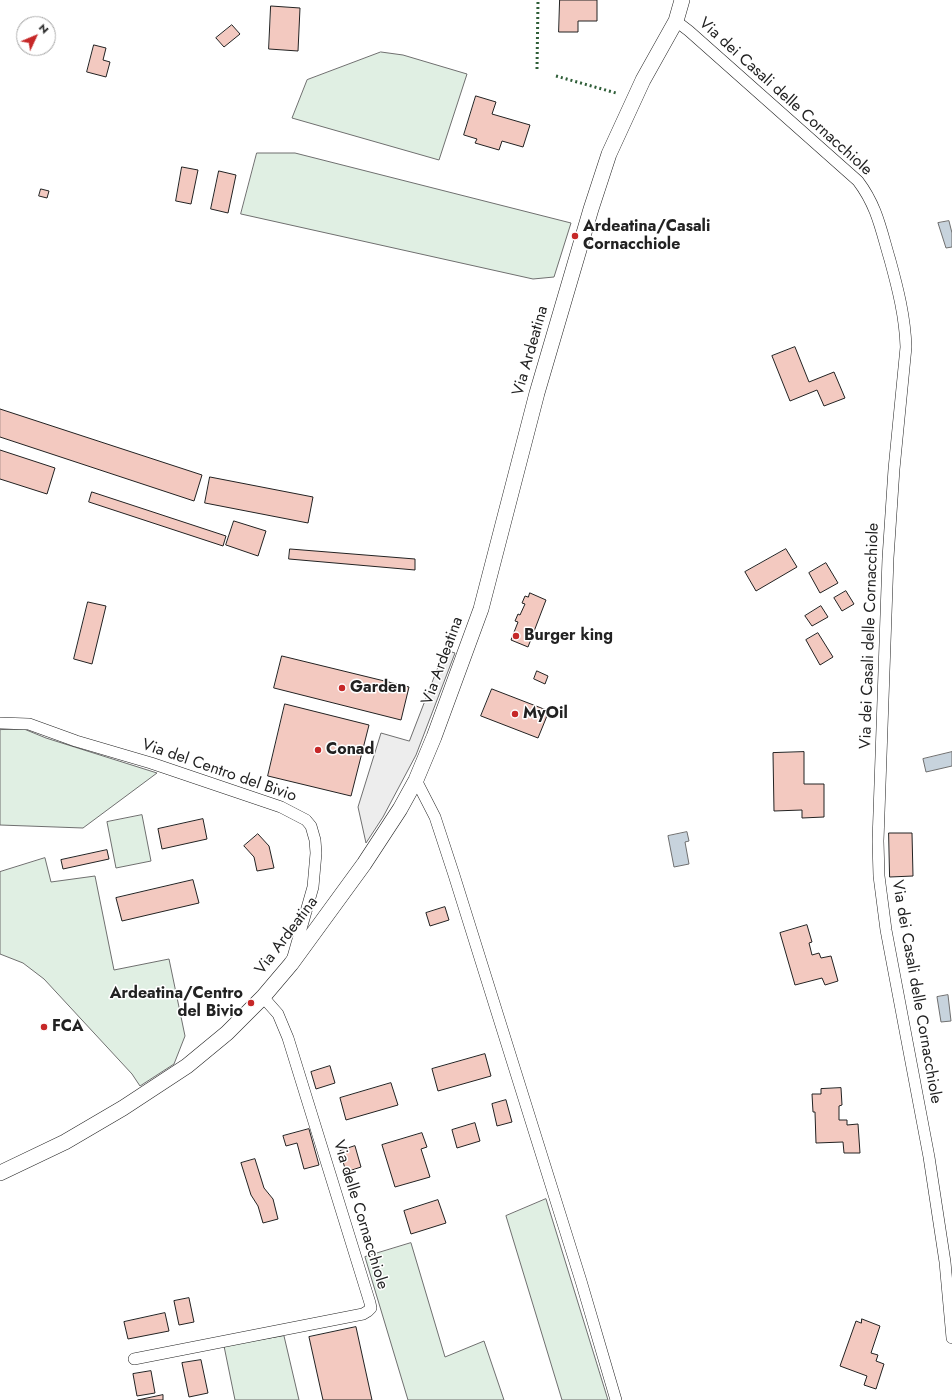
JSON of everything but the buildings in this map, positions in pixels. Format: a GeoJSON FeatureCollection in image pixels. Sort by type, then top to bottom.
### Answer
{"type":"FeatureCollection","features":[{"type":"Feature","properties":{"kind":"main road","name":"Via Ardeatina"},"geometry":{"type":"LineString","coordinates":[[0,1173],[65,1142],[104,1120],[187,1066],[227,1033],[263,997],[291,964],[381,839],[400,809],[416,780],[447,703],[481,609],[537,393],[591,209],[609,154],[643,80],[676,21],[682,0]]}},
{"type":"Feature","properties":{"kind":"street","name":"Via dei Casali delle Cornacchiole"},"geometry":{"type":"LineString","coordinates":[[676,21],[858,181],[869,196],[878,216],[901,304],[905,331],[905,353],[894,469],[889,551],[878,841],[879,876],[886,930],[929,1157],[945,1262],[952,1338]]}},
{"type":"Feature","properties":{"kind":"street","name":"Via del Centro del Bivio"},"geometry":{"type":"LineString","coordinates":[[0,723],[29,724],[76,741],[151,763],[281,807],[306,820],[311,826],[315,840],[316,852],[313,887],[291,964]]}},
{"type":"Feature","properties":{"kind":"street"},"geometry":{"type":"LineString","coordinates":[[416,780],[435,817],[581,1281],[616,1400]]}},
{"type":"Feature","properties":{"kind":"street","name":"Via delle Cornacchiole"},"geometry":{"type":"LineString","coordinates":[[134,1358],[363,1314],[371,1308],[288,1038],[278,1014],[263,997]]}},
{"type":"Feature","properties":{"kind":"green space"},"geometry":{"type":"Polygon","coordinates":[[[381,52],[403,55],[467,74],[439,160],[292,118],[307,80],[381,52]]]}},
{"type":"Feature","properties":{"kind":"green space"},"geometry":{"type":"Polygon","coordinates":[[[257,153],[295,153],[571,223],[554,277],[533,279],[241,214],[257,153]]]}},
{"type":"Feature","properties":{"kind":"green space"},"geometry":{"type":"Polygon","coordinates":[[[24,729],[46,738],[157,773],[83,828],[0,825],[0,730],[24,729]]]}},
{"type":"Feature","properties":{"kind":"green space"},"geometry":{"type":"Polygon","coordinates":[[[142,815],[151,861],[116,868],[107,822],[142,815]]]}},
{"type":"Feature","properties":{"kind":"green space"},"geometry":{"type":"Polygon","coordinates":[[[45,858],[51,882],[95,876],[114,970],[169,959],[185,1036],[174,1064],[140,1086],[132,1074],[44,979],[23,963],[0,954],[0,872],[45,858]]]}},
{"type":"Feature","properties":{"kind":"green space"},"geometry":{"type":"Polygon","coordinates":[[[546,1199],[608,1400],[562,1400],[506,1216],[546,1199]]]}},
{"type":"Feature","properties":{"kind":"green space"},"geometry":{"type":"Polygon","coordinates":[[[411,1243],[445,1357],[484,1341],[504,1400],[408,1400],[365,1257],[411,1243]]]}},
{"type":"Feature","properties":{"kind":"green space"},"geometry":{"type":"Polygon","coordinates":[[[284,1336],[299,1400],[235,1400],[224,1346],[284,1336]]]}},
{"type":"Feature","properties":{"kind":"shaded area"},"geometry":{"type":"Polygon","coordinates":[[[949,221],[952,233],[952,247],[946,248],[938,223],[949,221]]]}},
{"type":"Feature","properties":{"kind":"shaded area"},"geometry":{"type":"Polygon","coordinates":[[[445,650],[455,653],[416,755],[383,817],[366,843],[358,807],[381,733],[409,741],[445,650]]]}},
{"type":"Feature","properties":{"kind":"shaded area"},"geometry":{"type":"Polygon","coordinates":[[[952,752],[952,766],[926,772],[923,759],[952,752]]]}},
{"type":"Feature","properties":{"kind":"shaded area"},"geometry":{"type":"Polygon","coordinates":[[[687,832],[689,841],[685,842],[689,864],[674,867],[668,836],[687,832]]]}},
{"type":"Feature","properties":{"kind":"shaded area"},"geometry":{"type":"Polygon","coordinates":[[[948,995],[951,1021],[941,1022],[937,997],[948,995]]]}},
{"type":"Feature","properties":{"kind":"hedge"},"geometry":{"type":"LineString","coordinates":[[537,69],[538,0]]}},
{"type":"Feature","properties":{"kind":"hedge"},"geometry":{"type":"LineString","coordinates":[[556,76],[616,93]]}},
{"type":"Feature","properties":{"kind":"place","name":"Ardeatina/Casali Cornacchiole"},"geometry":{"type":"Point","coordinates":[575,236]}},
{"type":"Feature","properties":{"kind":"place","name":"Burger king"},"geometry":{"type":"Point","coordinates":[516,636]}},
{"type":"Feature","properties":{"kind":"place","name":"Garden"},"geometry":{"type":"Point","coordinates":[342,688]}},
{"type":"Feature","properties":{"kind":"place","name":"MyOil"},"geometry":{"type":"Point","coordinates":[515,714]}},
{"type":"Feature","properties":{"kind":"place","name":"Conad"},"geometry":{"type":"Point","coordinates":[318,750]}},
{"type":"Feature","properties":{"kind":"place","name":"Ardeatina/Centro del Bivio"},"geometry":{"type":"Point","coordinates":[251,1003]}},
{"type":"Feature","properties":{"kind":"place","name":"FCA"},"geometry":{"type":"Point","coordinates":[44,1027]}}]}
